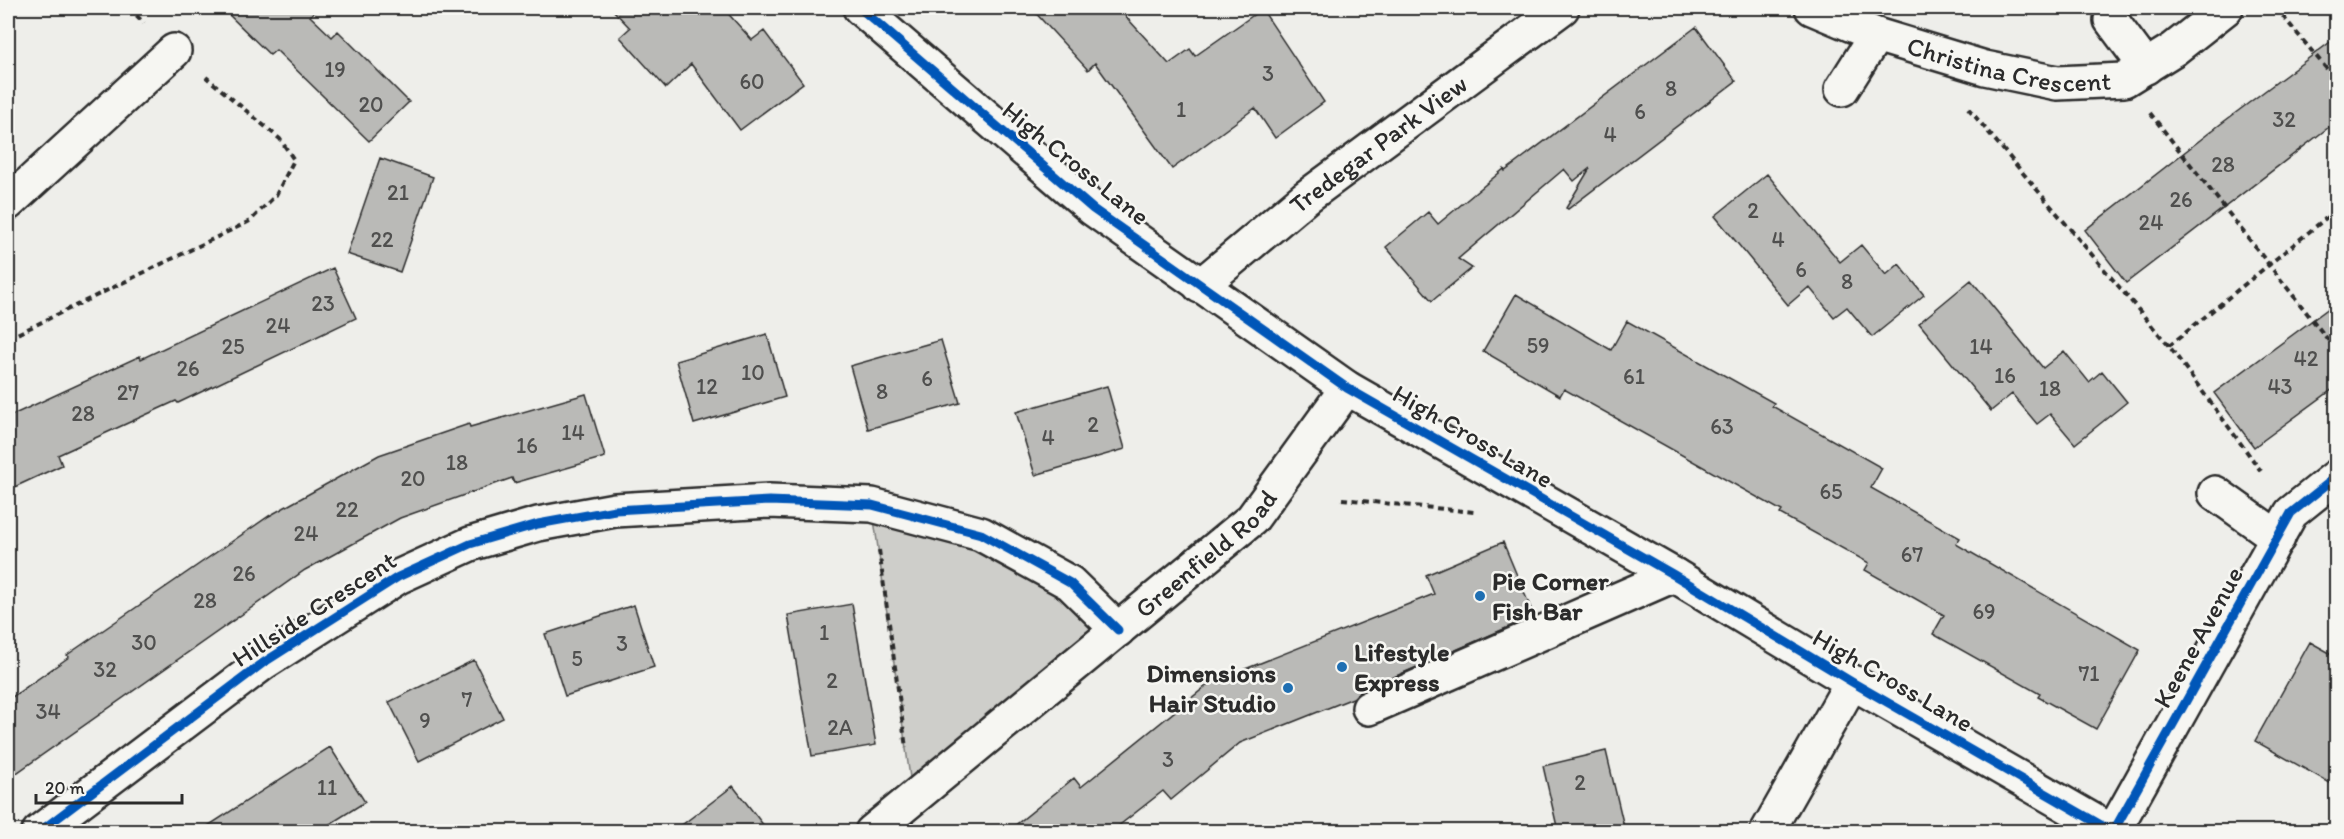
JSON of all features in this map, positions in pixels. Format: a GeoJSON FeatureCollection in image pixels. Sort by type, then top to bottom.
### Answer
{"type":"FeatureCollection","features":[{"type":"Feature","properties":{"kind":"street","name":"High Cross Lane"},"geometry":{"type":"LineString","coordinates":[[860,8],[1093,209],[1347,388],[1674,575],[1852,682],[2112,831]]}},
{"type":"Feature","properties":{"kind":"street","name":"Tredegar Park View"},"geometry":{"type":"LineString","coordinates":[[1200,286],[1305,198],[1562,8]]}},
{"type":"Feature","properties":{"kind":"street","name":"Christina Crescent"},"geometry":{"type":"LineString","coordinates":[[1812,8],[1876,35],[1985,68],[2057,83],[2135,73],[2174,49],[2226,8]]}},
{"type":"Feature","properties":{"kind":"street"},"geometry":{"type":"LineString","coordinates":[[2111,20],[2135,73]]}},
{"type":"Feature","properties":{"kind":"street"},"geometry":{"type":"LineString","coordinates":[[1842,89],[1876,35]]}},
{"type":"Feature","properties":{"kind":"street"},"geometry":{"type":"LineString","coordinates":[[8,203],[174,51]]}},
{"type":"Feature","properties":{"kind":"street","name":"Greenfield Road"},"geometry":{"type":"LineString","coordinates":[[872,831],[1252,519],[1347,388]]}},
{"type":"Feature","properties":{"kind":"street","name":"Keene Avenue"},"geometry":{"type":"LineString","coordinates":[[2112,831],[2284,525],[2337,477]]}},
{"type":"Feature","properties":{"kind":"street"},"geometry":{"type":"LineString","coordinates":[[2215,493],[2284,525]]}},
{"type":"Feature","properties":{"kind":"street","name":"Hillside Crescent"},"geometry":{"type":"LineString","coordinates":[[39,831],[263,663],[398,577],[470,544],[538,524],[615,510],[769,501],[872,505],[981,534],[1070,583],[1118,630]]}},
{"type":"Feature","properties":{"kind":"street"},"geometry":{"type":"LineString","coordinates":[[1369,708],[1674,575]]}},
{"type":"Feature","properties":{"kind":"street"},"geometry":{"type":"LineString","coordinates":[[1767,831],[1852,682]]}},
{"type":"Feature","properties":{"kind":"path"},"geometry":{"type":"LineString","coordinates":[[8,335],[12,336],[250,221],[276,195],[294,160],[280,139],[174,51],[129,8]]}},
{"type":"Feature","properties":{"kind":"path"},"geometry":{"type":"LineString","coordinates":[[2276,8],[2337,80]]}},
{"type":"Feature","properties":{"kind":"path"},"geometry":{"type":"LineString","coordinates":[[2135,73],[2270,264],[2337,350]]}},
{"type":"Feature","properties":{"kind":"path"},"geometry":{"type":"LineString","coordinates":[[1963,101],[2169,346],[2284,525]]}},
{"type":"Feature","properties":{"kind":"path"},"geometry":{"type":"LineString","coordinates":[[2169,346],[2337,210]]}},
{"type":"Feature","properties":{"kind":"path"},"geometry":{"type":"LineString","coordinates":[[1342,499],[1485,513]]}},
{"type":"Feature","properties":{"kind":"path"},"geometry":{"type":"LineString","coordinates":[[872,505],[913,799]]}},
{"type":"Feature","properties":{"kind":"shaded area"},"geometry":{"type":"Polygon","coordinates":[[[872,505],[981,534],[1118,630],[913,799],[872,505]]]}},
{"type":"Feature","properties":{"kind":"building"},"geometry":{"type":"Polygon","coordinates":[[[222,8],[319,8],[310,16],[332,37],[338,31],[409,102],[369,141],[276,50],[270,55],[222,8]]]}},
{"type":"Feature","properties":{"kind":"building"},"geometry":{"type":"Polygon","coordinates":[[[611,8],[723,8],[752,40],[764,31],[803,83],[740,130],[691,64],[666,88],[620,37],[630,28],[611,8]]]}},
{"type":"Feature","properties":{"kind":"building"},"geometry":{"type":"Polygon","coordinates":[[[1031,8],[1118,8],[1169,64],[1190,49],[1195,56],[1262,9],[1324,102],[1275,138],[1255,108],[1172,169],[1095,63],[1088,70],[1031,8]]]}},
{"type":"Feature","properties":{"kind":"building"},"geometry":{"type":"Polygon","coordinates":[[[1696,27],[1736,81],[1568,209],[1566,208],[1590,168],[1574,181],[1564,169],[1458,259],[1472,268],[1432,301],[1386,247],[1428,212],[1438,224],[1504,169],[1505,171],[1696,27]]]}},
{"type":"Feature","properties":{"kind":"building"},"geometry":{"type":"Polygon","coordinates":[[[2337,37],[2337,121],[2126,283],[2085,230],[2337,37]]]}},
{"type":"Feature","properties":{"kind":"building"},"geometry":{"type":"Polygon","coordinates":[[[380,158],[433,177],[400,272],[347,254],[380,158]]]}},
{"type":"Feature","properties":{"kind":"building"},"geometry":{"type":"Polygon","coordinates":[[[1767,174],[1840,262],[1861,245],[1886,275],[1899,264],[1924,295],[1872,337],[1847,307],[1834,317],[1809,287],[1788,305],[1715,216],[1767,174]]]}},
{"type":"Feature","properties":{"kind":"building"},"geometry":{"type":"Polygon","coordinates":[[[333,268],[356,318],[178,403],[176,401],[58,455],[62,465],[8,490],[8,417],[140,356],[141,359],[333,268]]]}},
{"type":"Feature","properties":{"kind":"building"},"geometry":{"type":"Polygon","coordinates":[[[1971,280],[2043,368],[2064,351],[2089,382],[2102,371],[2127,402],[2075,444],[2050,414],[2037,424],[2012,394],[1991,411],[1919,323],[1971,280]]]}},
{"type":"Feature","properties":{"kind":"building"},"geometry":{"type":"Polygon","coordinates":[[[1516,294],[1611,350],[1627,321],[1774,403],[1772,406],[1882,468],[1871,488],[1960,538],[1956,544],[2140,650],[2096,729],[2038,697],[2040,694],[1933,634],[1944,615],[1865,570],[1869,563],[1780,514],[1782,511],[1564,389],[1560,396],[1483,351],[1516,294]]]}},
{"type":"Feature","properties":{"kind":"building"},"geometry":{"type":"Polygon","coordinates":[[[2337,302],[2337,386],[2254,447],[2214,393],[2337,302]]]}},
{"type":"Feature","properties":{"kind":"building"},"geometry":{"type":"Polygon","coordinates":[[[767,334],[785,397],[694,424],[676,361],[767,334]]]}},
{"type":"Feature","properties":{"kind":"building"},"geometry":{"type":"Polygon","coordinates":[[[941,340],[960,403],[868,429],[850,366],[941,340]]]}},
{"type":"Feature","properties":{"kind":"building"},"geometry":{"type":"Polygon","coordinates":[[[1107,386],[1125,449],[1035,475],[1016,412],[1107,386]]]}},
{"type":"Feature","properties":{"kind":"building"},"geometry":{"type":"Polygon","coordinates":[[[586,394],[605,457],[514,483],[512,478],[400,518],[305,570],[8,779],[8,700],[69,657],[67,655],[269,516],[379,455],[469,424],[470,427],[586,394]]]}},
{"type":"Feature","properties":{"kind":"building"},"geometry":{"type":"Polygon","coordinates":[[[1503,542],[1534,616],[1362,691],[1353,698],[1240,743],[1171,800],[1163,791],[1112,831],[1008,831],[1074,778],[1081,787],[1210,683],[1434,594],[1426,575],[1503,542]]]}},
{"type":"Feature","properties":{"kind":"building"},"geometry":{"type":"Polygon","coordinates":[[[852,604],[876,745],[812,756],[788,615],[852,604]]]}},
{"type":"Feature","properties":{"kind":"building"},"geometry":{"type":"Polygon","coordinates":[[[634,605],[654,667],[565,696],[545,634],[634,605]]]}},
{"type":"Feature","properties":{"kind":"building"},"geometry":{"type":"Polygon","coordinates":[[[2310,642],[2337,657],[2337,787],[2255,741],[2310,642]]]}},
{"type":"Feature","properties":{"kind":"building"},"geometry":{"type":"Polygon","coordinates":[[[474,660],[503,718],[419,761],[389,702],[474,660]]]}},
{"type":"Feature","properties":{"kind":"building"},"geometry":{"type":"Polygon","coordinates":[[[330,747],[365,802],[319,831],[200,831],[330,747]]]}},
{"type":"Feature","properties":{"kind":"building"},"geometry":{"type":"Polygon","coordinates":[[[1606,751],[1625,831],[1558,831],[1543,766],[1606,751]]]}},
{"type":"Feature","properties":{"kind":"building"},"geometry":{"type":"Polygon","coordinates":[[[733,786],[768,831],[674,831],[733,786]]]}},
{"type":"Feature","properties":{"kind":"cycle path"},"geometry":{"type":"LineString","coordinates":[[860,8],[1093,209],[1347,388],[1674,575],[1852,682],[2113,832],[2291,513],[2336,477]]}},
{"type":"Feature","properties":{"kind":"cycle path"},"geometry":{"type":"LineString","coordinates":[[39,832],[263,663],[398,577],[470,544],[538,524],[615,510],[769,501],[872,505],[981,534],[1070,583],[1118,630]]}},
{"type":"Feature","properties":{"kind":"place","name":"Pie Corner Fish Bar"},"geometry":{"type":"Point","coordinates":[1480,596]}},
{"type":"Feature","properties":{"kind":"place","name":"Lifestyle Express"},"geometry":{"type":"Point","coordinates":[1342,667]}},
{"type":"Feature","properties":{"kind":"place","name":"Dimensions Hair Studio"},"geometry":{"type":"Point","coordinates":[1288,688]}}]}
